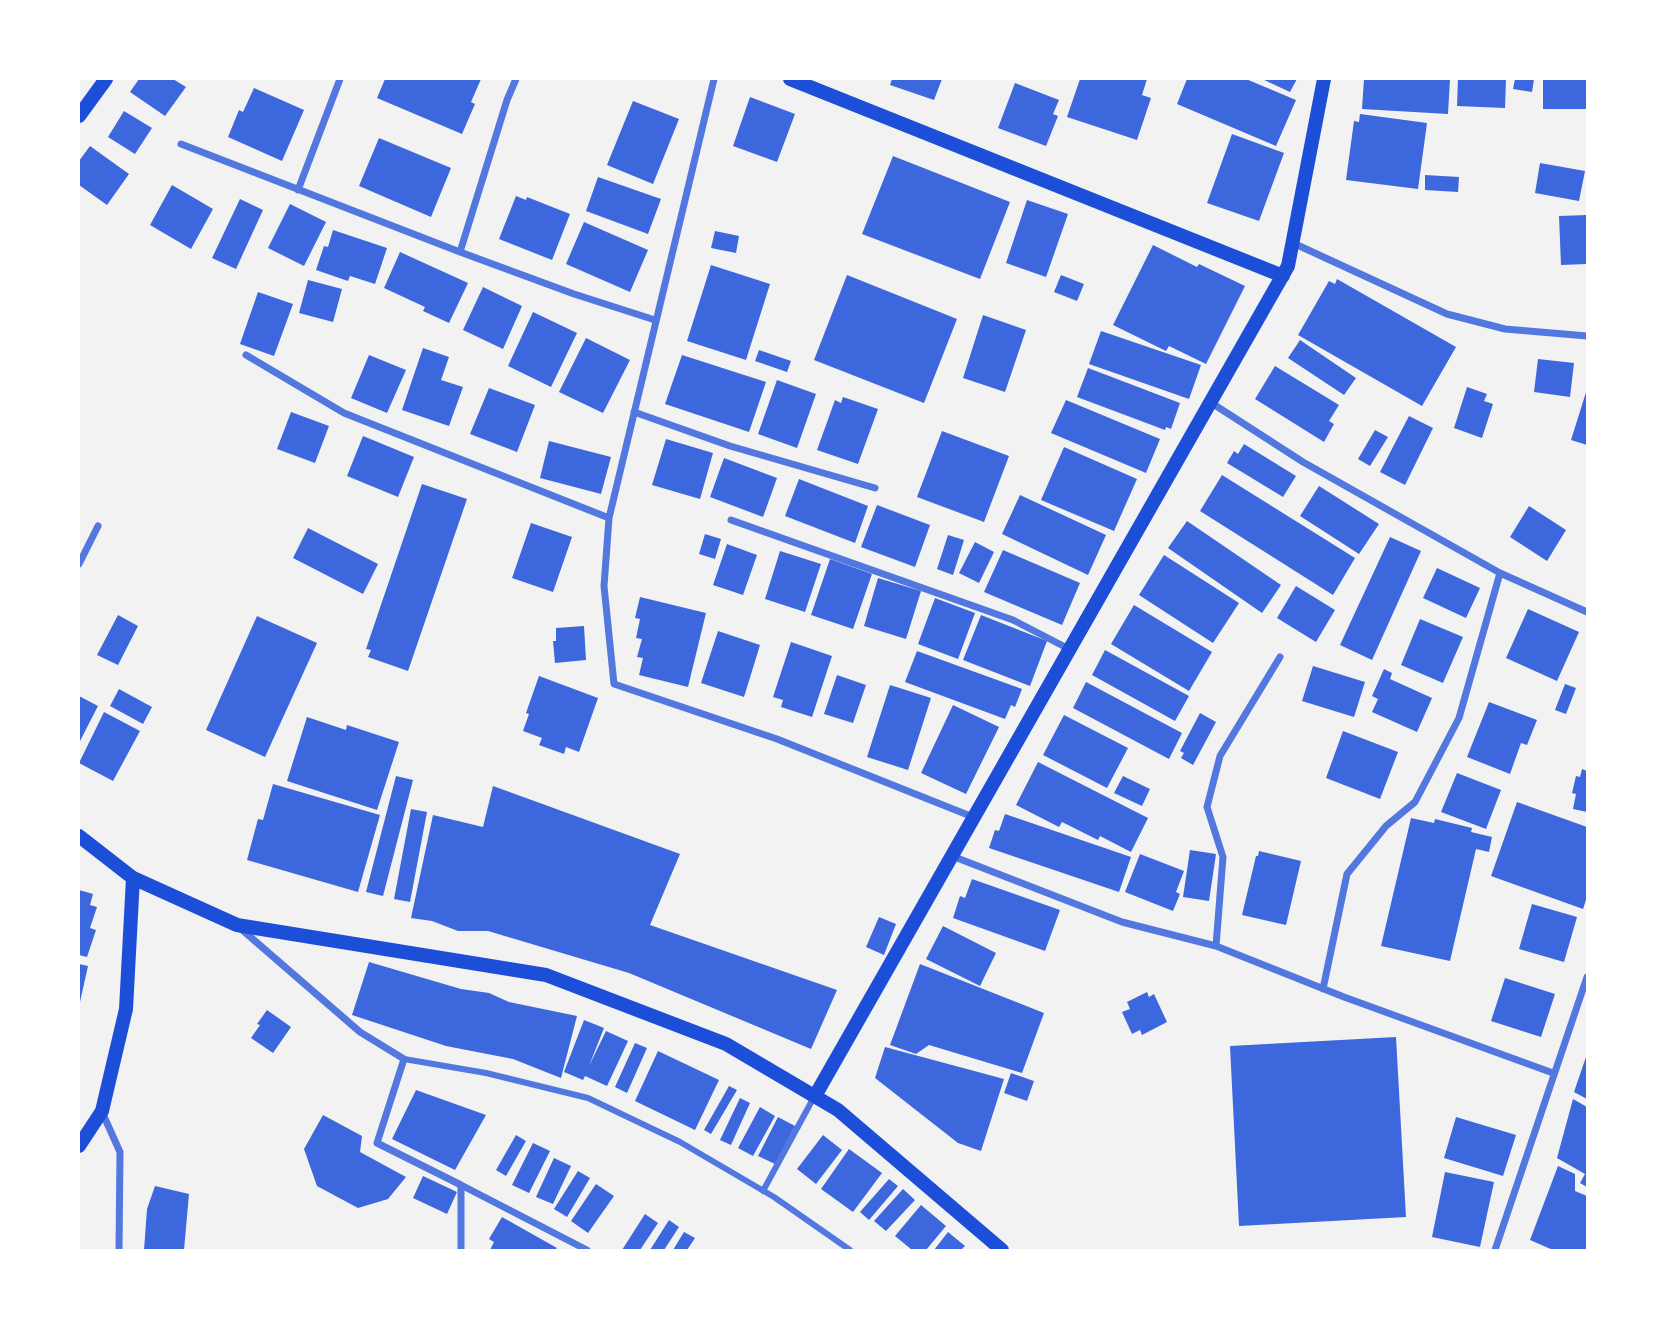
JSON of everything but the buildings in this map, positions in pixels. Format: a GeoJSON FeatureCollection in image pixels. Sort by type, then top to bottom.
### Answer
{"type":"FeatureCollection","features":[{"type":"Feature","properties":{"kind":"main road"},"geometry":{"type":"LineString","coordinates":[[79,116],[106,79]]}},
{"type":"Feature","properties":{"kind":"main road"},"geometry":{"type":"LineString","coordinates":[[790,79],[1283,276]]}},
{"type":"Feature","properties":{"kind":"main road"},"geometry":{"type":"LineString","coordinates":[[815,1096],[1283,276],[1293,243],[1324,79]]}},
{"type":"Feature","properties":{"kind":"main road"},"geometry":{"type":"LineString","coordinates":[[79,836],[133,878],[237,925],[546,975],[726,1044],[838,1110],[1002,1250]]}},
{"type":"Feature","properties":{"kind":"main road"},"geometry":{"type":"LineString","coordinates":[[79,1146],[102,1111],[125,1009],[133,878]]}},
{"type":"Feature","properties":{"kind":"street"},"geometry":{"type":"LineString","coordinates":[[298,190],[340,79]]}},
{"type":"Feature","properties":{"kind":"street"},"geometry":{"type":"LineString","coordinates":[[460,252],[516,79]]}},
{"type":"Feature","properties":{"kind":"street"},"geometry":{"type":"LineString","coordinates":[[714,79],[609,518],[604,586],[614,684],[777,739],[974,817]]}},
{"type":"Feature","properties":{"kind":"street"},"geometry":{"type":"LineString","coordinates":[[181,144],[460,252],[655,320]]}},
{"type":"Feature","properties":{"kind":"street"},"geometry":{"type":"LineString","coordinates":[[1293,243],[1447,314],[1505,330],[1587,336]]}},
{"type":"Feature","properties":{"kind":"street"},"geometry":{"type":"LineString","coordinates":[[246,355],[344,413],[609,518]]}},
{"type":"Feature","properties":{"kind":"street"},"geometry":{"type":"LineString","coordinates":[[1210,402],[1303,462],[1500,573],[1587,612]]}},
{"type":"Feature","properties":{"kind":"street"},"geometry":{"type":"LineString","coordinates":[[634,412],[730,446],[875,488]]}},
{"type":"Feature","properties":{"kind":"street"},"geometry":{"type":"LineString","coordinates":[[731,520],[1013,620],[1069,649]]}},
{"type":"Feature","properties":{"kind":"street"},"geometry":{"type":"LineString","coordinates":[[79,564],[98,526]]}},
{"type":"Feature","properties":{"kind":"street"},"geometry":{"type":"LineString","coordinates":[[1323,989],[1347,874],[1386,826],[1415,802],[1453,730],[1459,718],[1500,573]]}},
{"type":"Feature","properties":{"kind":"street"},"geometry":{"type":"LineString","coordinates":[[1216,946],[1223,857],[1207,807],[1220,757],[1280,657]]}},
{"type":"Feature","properties":{"kind":"street"},"geometry":{"type":"LineString","coordinates":[[952,856],[1122,922],[1216,946],[1323,989],[1553,1073]]}},
{"type":"Feature","properties":{"kind":"street"},"geometry":{"type":"LineString","coordinates":[[237,925],[360,1032],[404,1059],[486,1073],[588,1098],[680,1142],[763,1191],[850,1250]]}},
{"type":"Feature","properties":{"kind":"street"},"geometry":{"type":"LineString","coordinates":[[1495,1250],[1587,977]]}},
{"type":"Feature","properties":{"kind":"street"},"geometry":{"type":"LineString","coordinates":[[404,1059],[377,1143],[587,1250]]}},
{"type":"Feature","properties":{"kind":"street"},"geometry":{"type":"LineString","coordinates":[[763,1191],[815,1096]]}},
{"type":"Feature","properties":{"kind":"street"},"geometry":{"type":"LineString","coordinates":[[102,1111],[120,1152],[119,1250]]}},
{"type":"Feature","properties":{"kind":"street"},"geometry":{"type":"LineString","coordinates":[[461,1185],[461,1250]]}}]}
